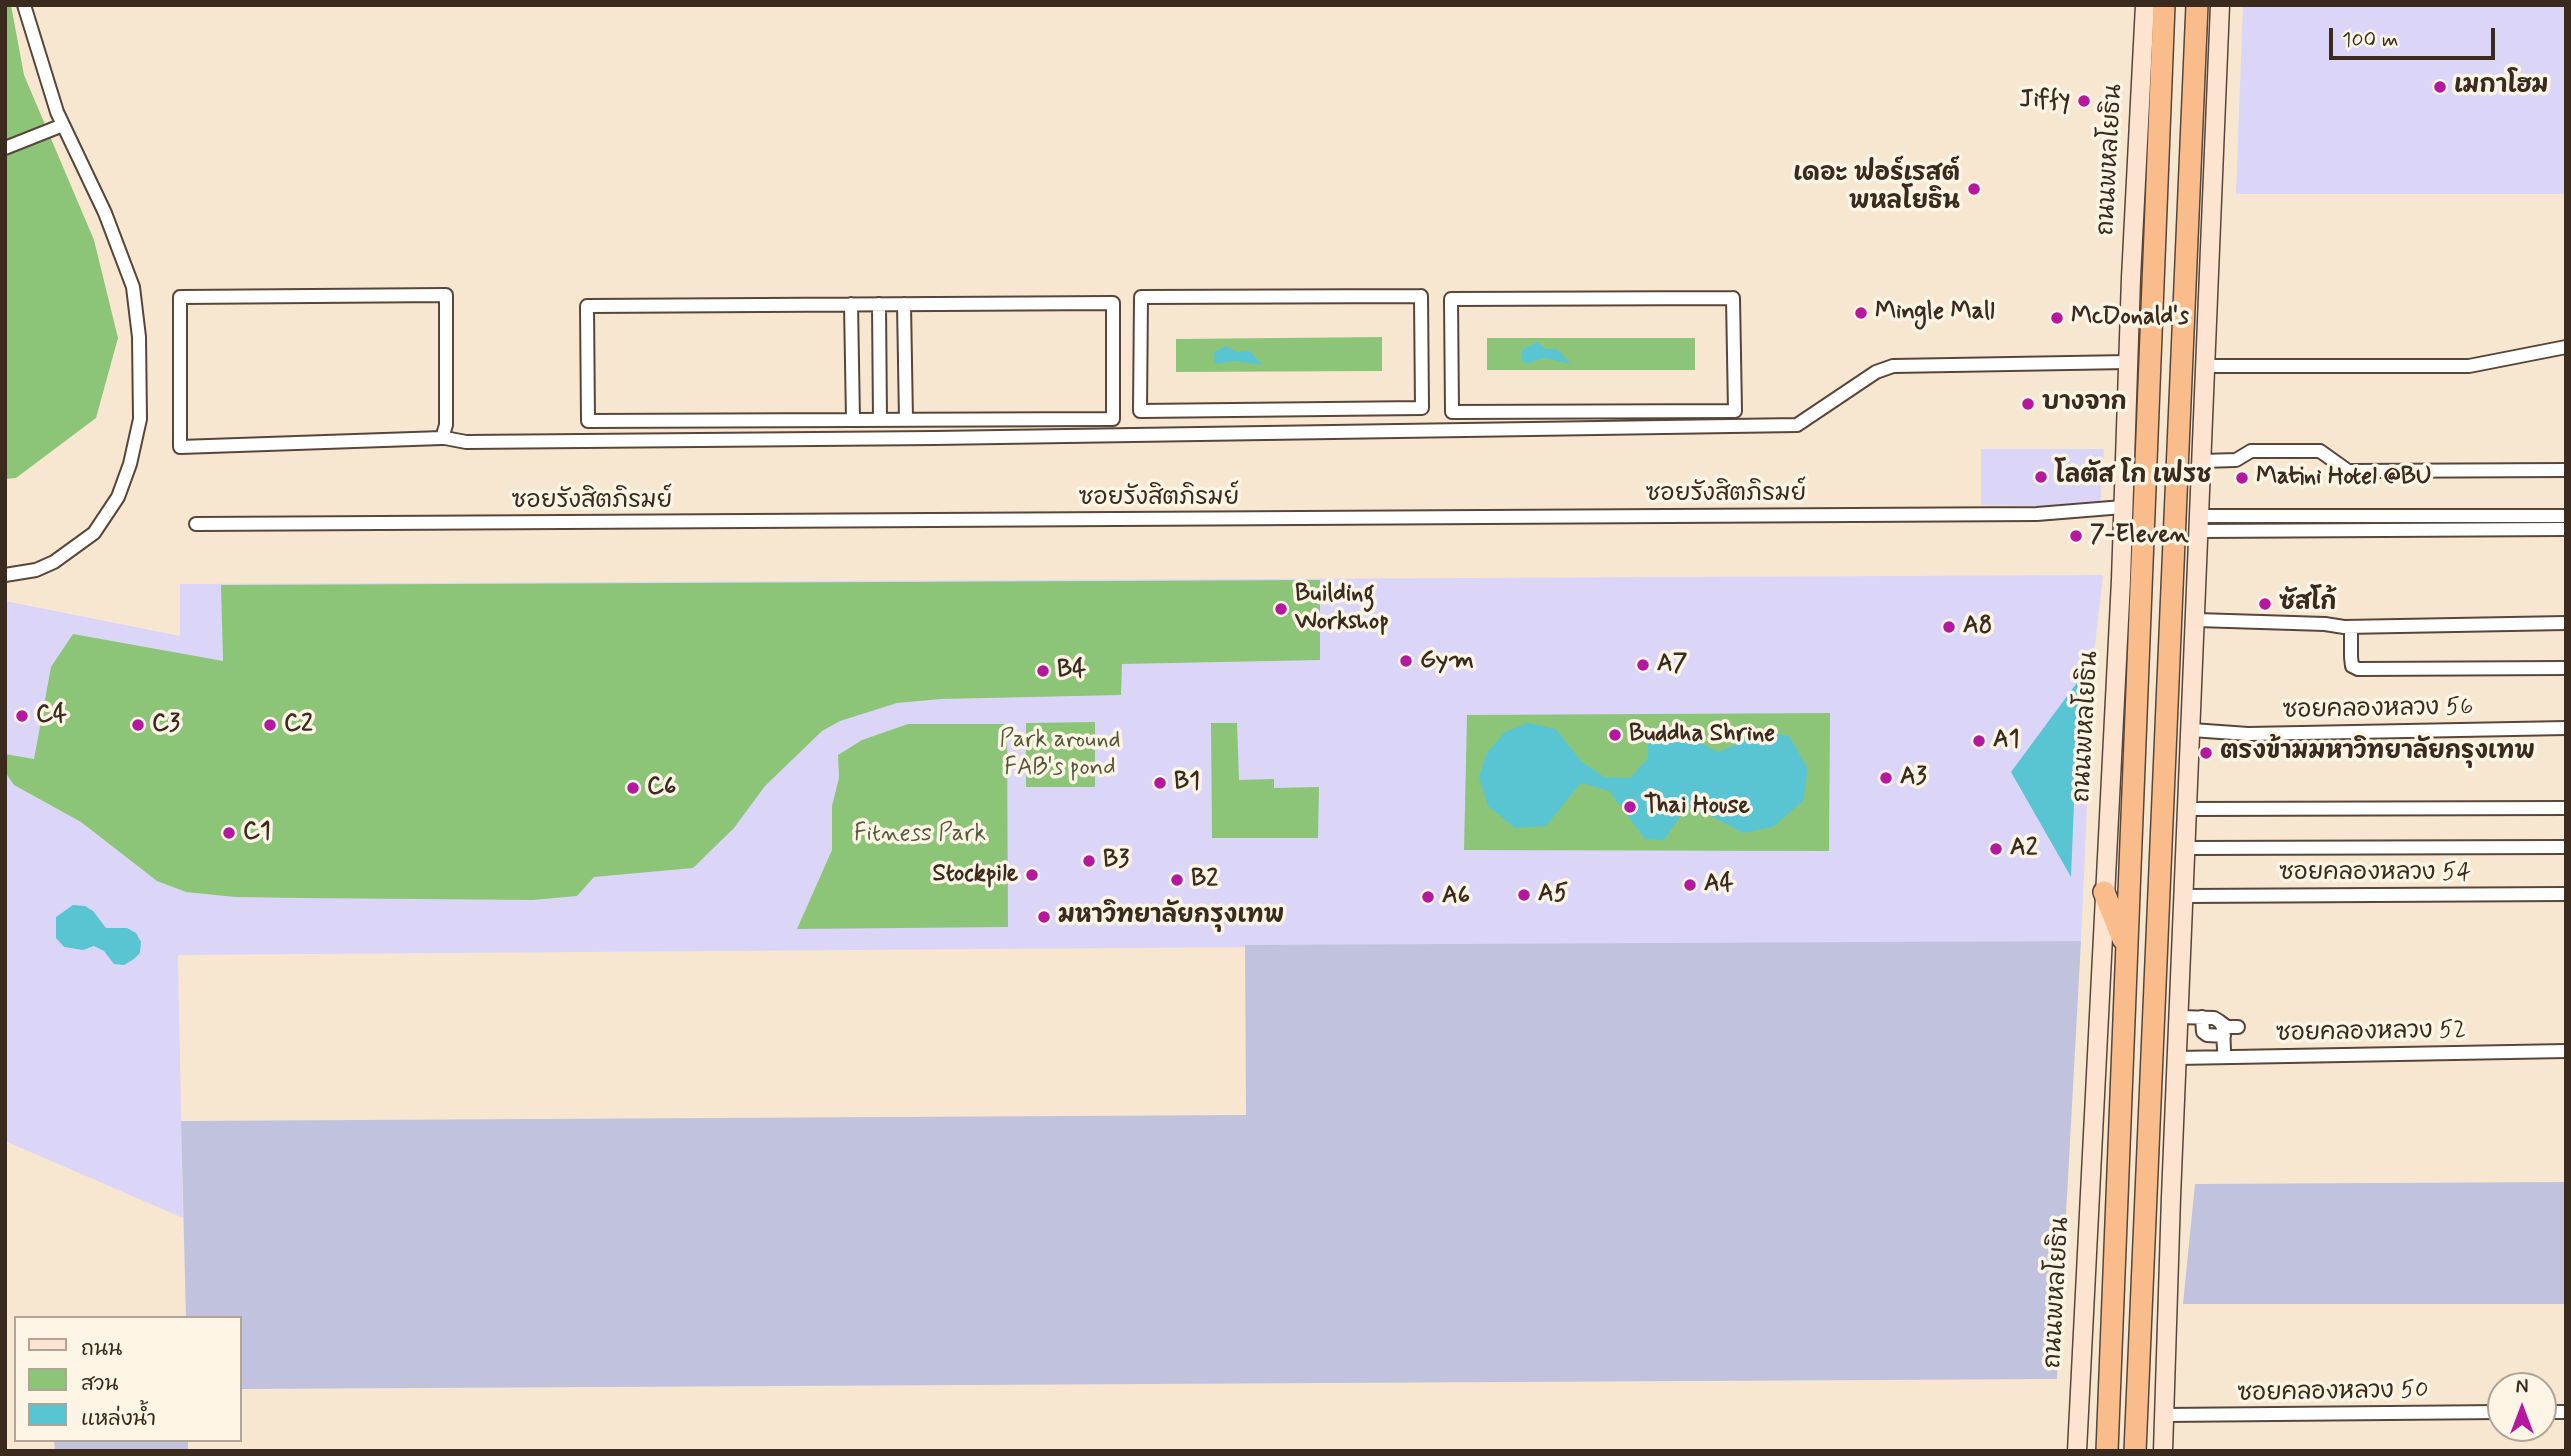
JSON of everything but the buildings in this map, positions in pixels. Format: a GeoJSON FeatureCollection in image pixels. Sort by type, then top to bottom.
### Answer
{"type":"FeatureCollection","features":[{"type":"Feature","properties":{"kind":"highway","name":"ถนนพหลโยธิน"},"geometry":{"type":"LineString","coordinates":[[2106,1451],[2164,5]]}},
{"type":"Feature","properties":{"kind":"highway"},"geometry":{"type":"LineString","coordinates":[[2135,1451],[2197,5]]}},
{"type":"Feature","properties":{"kind":"highway"},"geometry":{"type":"LineString","coordinates":[[2104,892],[2127,947]]}},
{"type":"Feature","properties":{"kind":"main road","name":"ถนนพหลโยธิน"},"geometry":{"type":"LineString","coordinates":[[2077,1451],[2145,5]]}},
{"type":"Feature","properties":{"kind":"main road"},"geometry":{"type":"LineString","coordinates":[[2164,1451],[2169,1255],[2220,5]]}},
{"type":"Feature","properties":{"kind":"main road"},"geometry":{"type":"LineString","coordinates":[[2086,1451],[2091,1257],[2087,1243]]}},
{"type":"Feature","properties":{"kind":"main road"},"geometry":{"type":"LineString","coordinates":[[2155,1451],[2163,1270],[2169,1255]]}},
{"type":"Feature","properties":{"kind":"street"},"geometry":{"type":"LineString","coordinates":[[5,575],[36,570],[54,562],[94,533],[118,497],[130,464],[140,419],[139,337],[133,287],[105,213],[63,125],[24,5]]}},
{"type":"Feature","properties":{"kind":"street"},"geometry":{"type":"LineString","coordinates":[[5,148],[63,125]]}},
{"type":"Feature","properties":{"kind":"street"},"geometry":{"type":"LineString","coordinates":[[442,438],[446,425],[446,295],[180,297],[180,447],[442,438],[466,442],[939,438],[1797,425],[1876,372],[1894,366],[2128,362]]}},
{"type":"Feature","properties":{"kind":"street"},"geometry":{"type":"LineString","coordinates":[[1420,296],[1422,408],[1284,411],[1140,411],[1141,297],[1420,296]]}},
{"type":"Feature","properties":{"kind":"street"},"geometry":{"type":"LineString","coordinates":[[1733,298],[1735,411],[1592,412],[1452,412],[1451,299],[1733,298]]}},
{"type":"Feature","properties":{"kind":"street"},"geometry":{"type":"LineString","coordinates":[[1113,303],[1113,419],[588,421],[587,306],[879,304],[1113,303]]}},
{"type":"Feature","properties":{"kind":"street"},"geometry":{"type":"LineString","coordinates":[[851,304],[853,420]]}},
{"type":"Feature","properties":{"kind":"street"},"geometry":{"type":"LineString","coordinates":[[879,304],[880,420]]}},
{"type":"Feature","properties":{"kind":"street"},"geometry":{"type":"LineString","coordinates":[[904,304],[906,420]]}},
{"type":"Feature","properties":{"kind":"street"},"geometry":{"type":"LineString","coordinates":[[2206,366],[2469,366],[2566,347]]}},
{"type":"Feature","properties":{"kind":"street"},"geometry":{"type":"LineString","coordinates":[[1284,411],[1284,434]]}},
{"type":"Feature","properties":{"kind":"street"},"geometry":{"type":"LineString","coordinates":[[1592,412],[1593,430]]}},
{"type":"Feature","properties":{"kind":"street"},"geometry":{"type":"LineString","coordinates":[[938,420],[939,438]]}},
{"type":"Feature","properties":{"kind":"street"},"geometry":{"type":"LineString","coordinates":[[2202,461],[2236,460],[2250,451],[2320,451],[2348,471],[2566,470]]}},
{"type":"Feature","properties":{"kind":"street","name":"ซอยรังสิตภิรมย์"},"geometry":{"type":"LineString","coordinates":[[196,524],[2026,514],[2123,507]]}},
{"type":"Feature","properties":{"kind":"street"},"geometry":{"type":"LineString","coordinates":[[2200,524],[2566,516]]}},
{"type":"Feature","properties":{"kind":"street"},"geometry":{"type":"LineString","coordinates":[[2200,524],[2566,529]]}},
{"type":"Feature","properties":{"kind":"street"},"geometry":{"type":"LineString","coordinates":[[2197,620],[2351,627],[2566,624]]}},
{"type":"Feature","properties":{"kind":"street"},"geometry":{"type":"LineString","coordinates":[[2351,627],[2350,657],[2352,666],[2358,669],[2566,668]]}},
{"type":"Feature","properties":{"kind":"street","name":"ซอยคลองหลวง 56"},"geometry":{"type":"LineString","coordinates":[[2192,730],[2248,734],[2566,728]]}},
{"type":"Feature","properties":{"kind":"street"},"geometry":{"type":"LineString","coordinates":[[2188,808],[2566,808]]}},
{"type":"Feature","properties":{"kind":"street"},"geometry":{"type":"LineString","coordinates":[[2187,848],[2566,847]]}},
{"type":"Feature","properties":{"kind":"street","name":"ซอยคลองหลวง 54"},"geometry":{"type":"LineString","coordinates":[[2184,896],[2566,894]]}},
{"type":"Feature","properties":{"kind":"street"},"geometry":{"type":"LineString","coordinates":[[2179,1017],[2202,1017],[2219,1021],[2227,1027],[2238,1027]]}},
{"type":"Feature","properties":{"kind":"street"},"geometry":{"type":"LineString","coordinates":[[2202,1017],[2203,1031],[2224,1043],[2219,1021]]}},
{"type":"Feature","properties":{"kind":"street","name":"ซอยคลองหลวง 52"},"geometry":{"type":"LineString","coordinates":[[2177,1058],[2566,1051]]}},
{"type":"Feature","properties":{"kind":"street","name":"ซอยคลองหลวง 50"},"geometry":{"type":"LineString","coordinates":[[2164,1415],[2487,1412]]}},
{"type":"Feature","properties":{"kind":"shaded area","name":"เมกาโฮม"},"geometry":{"type":"Polygon","coordinates":[[[2243,5],[2566,5],[2566,194],[2236,194],[2243,5]]]}},
{"type":"Feature","properties":{"kind":"shaded area","name":"โลตัส โก เฟรช"},"geometry":{"type":"Polygon","coordinates":[[[1981,449],[2104,449],[2100,507],[1981,505],[1981,449]]]}},
{"type":"Feature","properties":{"kind":"shaded area","name":"มหาวิทยาลัยกรุงเทพ"},"geometry":{"type":"Polygon","coordinates":[[[2103,575],[2094,654],[2081,941],[178,955],[183,1218],[5,1141],[5,601],[180,636],[180,584],[2103,575]]]}},
{"type":"Feature","properties":{"kind":"shaded area"},"geometry":{"type":"Polygon","coordinates":[[[2081,941],[2057,1379],[242,1389],[242,1316],[186,1316],[181,1121],[1246,1115],[1245,945],[2081,941]]]}},
{"type":"Feature","properties":{"kind":"shaded area"},"geometry":{"type":"Polygon","coordinates":[[[2566,1182],[2566,1304],[2183,1304],[2195,1184],[2566,1182]]]}},
{"type":"Feature","properties":{"kind":"shaded area"},"geometry":{"type":"Polygon","coordinates":[[[54,1442],[188,1442],[188,1451],[55,1451],[54,1442]]]}},
{"type":"Feature","properties":{"kind":"green space"},"geometry":{"type":"Polygon","coordinates":[[[5,5],[11,5],[24,75],[94,240],[118,338],[96,418],[16,478],[5,479],[5,5]]]}},
{"type":"Feature","properties":{"kind":"green space"},"geometry":{"type":"Polygon","coordinates":[[[1382,337],[1382,371],[1176,372],[1176,339],[1382,337]]]}},
{"type":"Feature","properties":{"kind":"green space"},"geometry":{"type":"Polygon","coordinates":[[[1487,338],[1695,338],[1695,370],[1487,370],[1487,338]]]}},
{"type":"Feature","properties":{"kind":"green space"},"geometry":{"type":"Polygon","coordinates":[[[1320,580],[1320,660],[1122,664],[1121,695],[941,699],[897,703],[840,721],[822,731],[765,786],[734,828],[693,868],[594,877],[577,896],[533,900],[300,898],[235,897],[186,892],[157,881],[81,822],[14,785],[5,772],[5,754],[34,759],[51,667],[73,634],[223,661],[221,585],[1320,580]]]}},
{"type":"Feature","properties":{"kind":"green space"},"geometry":{"type":"Polygon","coordinates":[[[1830,713],[1829,851],[1464,850],[1467,715],[1830,713]]]}},
{"type":"Feature","properties":{"kind":"green space","name":"Park around FAB's pond"},"geometry":{"type":"Polygon","coordinates":[[[1095,722],[1095,787],[1026,787],[1026,723],[1095,722]]]}},
{"type":"Feature","properties":{"kind":"green space"},"geometry":{"type":"Polygon","coordinates":[[[1211,723],[1237,723],[1239,780],[1274,779],[1274,788],[1319,787],[1318,838],[1212,838],[1211,723]]]}},
{"type":"Feature","properties":{"kind":"green space","name":"Fitness Park"},"geometry":{"type":"Polygon","coordinates":[[[908,724],[1007,724],[1008,927],[797,929],[832,850],[832,806],[839,778],[838,755],[862,740],[908,724]]]}},
{"type":"Feature","properties":{"kind":"water"},"geometry":{"type":"Polygon","coordinates":[[[1537,342],[1546,349],[1557,349],[1571,364],[1544,358],[1526,364],[1522,361],[1522,350],[1537,342]]]}},
{"type":"Feature","properties":{"kind":"water"},"geometry":{"type":"Polygon","coordinates":[[[1226,346],[1237,352],[1250,351],[1262,365],[1235,361],[1215,364],[1214,352],[1226,346]]]}},
{"type":"Feature","properties":{"kind":"water"},"geometry":{"type":"Polygon","coordinates":[[[2079,680],[2071,877],[2011,772],[2079,680]]]}},
{"type":"Feature","properties":{"kind":"water"},"geometry":{"type":"Polygon","coordinates":[[[1528,723],[1556,729],[1581,761],[1604,777],[1630,778],[1648,758],[1648,741],[1660,726],[1681,732],[1718,752],[1742,742],[1756,730],[1789,736],[1808,769],[1803,801],[1773,827],[1743,833],[1711,816],[1685,810],[1664,840],[1645,839],[1609,791],[1581,783],[1546,826],[1515,828],[1488,806],[1479,777],[1486,754],[1505,732],[1528,723]]]}},
{"type":"Feature","properties":{"kind":"water"},"geometry":{"type":"Polygon","coordinates":[[[73,905],[85,906],[93,911],[106,928],[127,928],[136,933],[141,942],[140,953],[124,965],[114,964],[104,951],[94,946],[83,950],[64,947],[56,938],[56,917],[73,905]]]}},
{"type":"Feature","properties":{"kind":"place","name":"เมกาโฮม"},"geometry":{"type":"Point","coordinates":[2440,87]}},
{"type":"Feature","properties":{"kind":"place","name":"Jiffy"},"geometry":{"type":"Point","coordinates":[2084,101]}},
{"type":"Feature","properties":{"kind":"place","name":"เดอะ ฟอร์เรสต์ พหลโยธิน"},"geometry":{"type":"Point","coordinates":[1974,189]}},
{"type":"Feature","properties":{"kind":"place","name":"Mingle Mall"},"geometry":{"type":"Point","coordinates":[1861,313]}},
{"type":"Feature","properties":{"kind":"place","name":"McDonald's"},"geometry":{"type":"Point","coordinates":[2057,318]}},
{"type":"Feature","properties":{"kind":"place","name":"บางจาก"},"geometry":{"type":"Point","coordinates":[2028,404]}},
{"type":"Feature","properties":{"kind":"place","name":"โลตัส โก เฟรช"},"geometry":{"type":"Point","coordinates":[2041,477]}},
{"type":"Feature","properties":{"kind":"place","name":"Matini Hotel @BU"},"geometry":{"type":"Point","coordinates":[2242,478]}},
{"type":"Feature","properties":{"kind":"place","name":"7-Eleven"},"geometry":{"type":"Point","coordinates":[2076,536]}},
{"type":"Feature","properties":{"kind":"place","name":"ซัสโก้"},"geometry":{"type":"Point","coordinates":[2265,604]}},
{"type":"Feature","properties":{"kind":"place","name":"Building Workshop"},"geometry":{"type":"Point","coordinates":[1281,609]}},
{"type":"Feature","properties":{"kind":"place","name":"A8"},"geometry":{"type":"Point","coordinates":[1949,627]}},
{"type":"Feature","properties":{"kind":"place","name":"Gym"},"geometry":{"type":"Point","coordinates":[1406,661]}},
{"type":"Feature","properties":{"kind":"place","name":"A7"},"geometry":{"type":"Point","coordinates":[1643,665]}},
{"type":"Feature","properties":{"kind":"place","name":"B4"},"geometry":{"type":"Point","coordinates":[1043,671]}},
{"type":"Feature","properties":{"kind":"place","name":"C4"},"geometry":{"type":"Point","coordinates":[22,716]}},
{"type":"Feature","properties":{"kind":"place","name":"C3"},"geometry":{"type":"Point","coordinates":[138,725]}},
{"type":"Feature","properties":{"kind":"place","name":"C2"},"geometry":{"type":"Point","coordinates":[270,725]}},
{"type":"Feature","properties":{"kind":"place","name":"Buddha Shrine"},"geometry":{"type":"Point","coordinates":[1615,735]}},
{"type":"Feature","properties":{"kind":"place","name":"A1"},"geometry":{"type":"Point","coordinates":[1979,741]}},
{"type":"Feature","properties":{"kind":"place","name":"ตรงข้ามมหาวิทยาลัยกรุงเทพ"},"geometry":{"type":"Point","coordinates":[2206,753]}},
{"type":"Feature","properties":{"kind":"place","name":"A3"},"geometry":{"type":"Point","coordinates":[1886,778]}},
{"type":"Feature","properties":{"kind":"place","name":"B1"},"geometry":{"type":"Point","coordinates":[1160,783]}},
{"type":"Feature","properties":{"kind":"place","name":"C6"},"geometry":{"type":"Point","coordinates":[633,788]}},
{"type":"Feature","properties":{"kind":"place","name":"Thai House"},"geometry":{"type":"Point","coordinates":[1630,807]}},
{"type":"Feature","properties":{"kind":"place","name":"C1"},"geometry":{"type":"Point","coordinates":[229,833]}},
{"type":"Feature","properties":{"kind":"place","name":"A2"},"geometry":{"type":"Point","coordinates":[1996,849]}},
{"type":"Feature","properties":{"kind":"place","name":"B3"},"geometry":{"type":"Point","coordinates":[1089,861]}},
{"type":"Feature","properties":{"kind":"place","name":"Stockpile"},"geometry":{"type":"Point","coordinates":[1032,875]}},
{"type":"Feature","properties":{"kind":"place","name":"B2"},"geometry":{"type":"Point","coordinates":[1177,880]}},
{"type":"Feature","properties":{"kind":"place","name":"A4"},"geometry":{"type":"Point","coordinates":[1690,885]}},
{"type":"Feature","properties":{"kind":"place","name":"A5"},"geometry":{"type":"Point","coordinates":[1524,895]}},
{"type":"Feature","properties":{"kind":"place","name":"A6"},"geometry":{"type":"Point","coordinates":[1428,897]}},
{"type":"Feature","properties":{"kind":"place","name":"มหาวิทยาลัยกรุงเทพ"},"geometry":{"type":"Point","coordinates":[1044,917]}}]}
